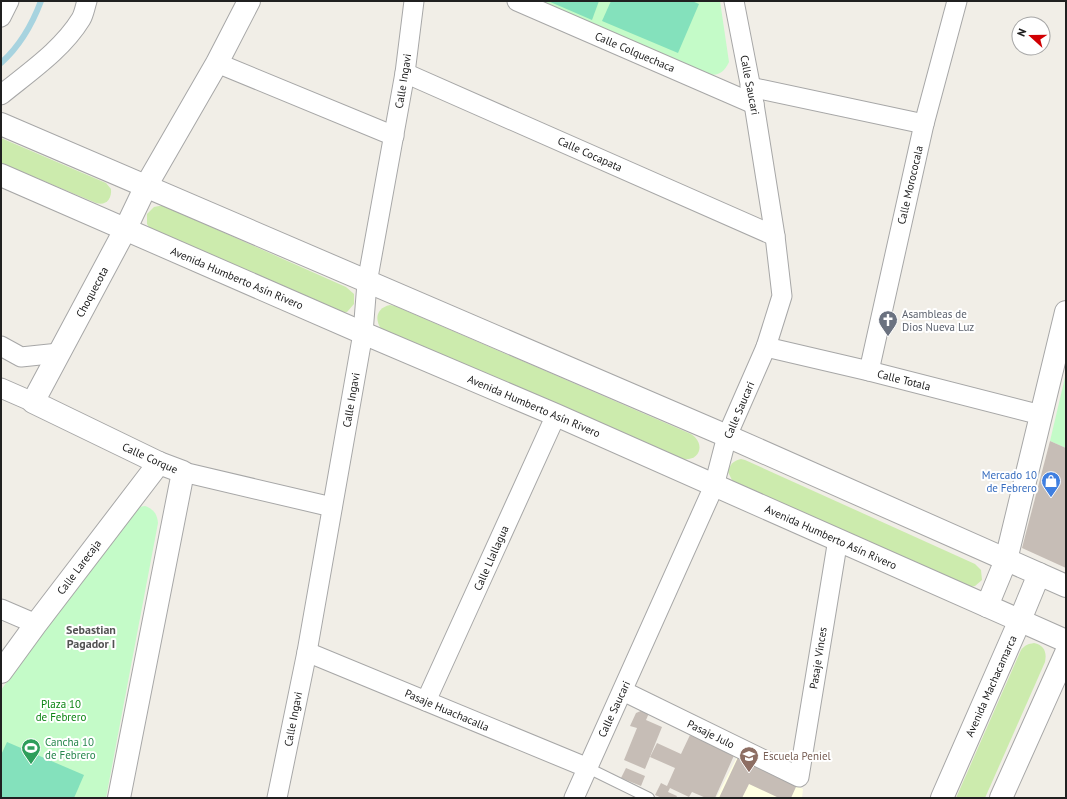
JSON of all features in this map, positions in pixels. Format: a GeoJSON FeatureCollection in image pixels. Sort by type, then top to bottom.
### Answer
{"type":"FeatureCollection","features":[{"type":"Feature","properties":{"kind":"street"},"geometry":{"type":"LineString","coordinates":[[1,17],[8,1]]}},
{"type":"Feature","properties":{"kind":"street"},"geometry":{"type":"LineString","coordinates":[[1,95],[42,62],[68,36],[82,17],[87,1]]}},
{"type":"Feature","properties":{"kind":"street","name":"Choquecota"},"geometry":{"type":"LineString","coordinates":[[33,402],[125,230],[146,186],[217,63],[249,1]]}},
{"type":"Feature","properties":{"kind":"street","name":"Calle Ingavi"},"geometry":{"type":"LineString","coordinates":[[277,798],[307,652],[363,333],[367,283],[405,73],[414,1]]}},
{"type":"Feature","properties":{"kind":"street","name":"Calle Colquechaca"},"geometry":{"type":"LineString","coordinates":[[517,1],[752,95],[924,124]]}},
{"type":"Feature","properties":{"kind":"street","name":"Calle Saucari"},"geometry":{"type":"LineString","coordinates":[[574,798],[714,486],[727,436],[766,347],[782,296],[775,236],[752,95],[734,1]]}},
{"type":"Feature","properties":{"kind":"street","name":"Calle Morococala"},"geometry":{"type":"LineString","coordinates":[[869,371],[924,124],[957,1]]}},
{"type":"Feature","properties":{"kind":"street"},"geometry":{"type":"LineString","coordinates":[[217,63],[394,136]]}},
{"type":"Feature","properties":{"kind":"street","name":"Calle Cocapata"},"geometry":{"type":"LineString","coordinates":[[405,73],[775,236]]}},
{"type":"Feature","properties":{"kind":"street"},"geometry":{"type":"LineString","coordinates":[[1,124],[367,283],[727,436],[1066,586]]}},
{"type":"Feature","properties":{"kind":"street","name":"Avenida Humberto Asín Rivero"},"geometry":{"type":"LineString","coordinates":[[1,176],[556,415],[1066,641]]}},
{"type":"Feature","properties":{"kind":"street"},"geometry":{"type":"LineString","coordinates":[[987,606],[1006,560],[1066,312]]}},
{"type":"Feature","properties":{"kind":"street"},"geometry":{"type":"LineString","coordinates":[[1,346],[21,358],[59,353]]}},
{"type":"Feature","properties":{"kind":"street","name":"Calle Totala"},"geometry":{"type":"LineString","coordinates":[[766,347],[869,371],[1041,415]]}},
{"type":"Feature","properties":{"kind":"street","name":"Calle Corque"},"geometry":{"type":"LineString","coordinates":[[1,388],[159,463],[183,472],[332,507]]}},
{"type":"Feature","properties":{"kind":"street","name":"Calle Llallagua"},"geometry":{"type":"LineString","coordinates":[[426,701],[556,415]]}},
{"type":"Feature","properties":{"kind":"street","name":"Calle Larecaja"},"geometry":{"type":"LineString","coordinates":[[1,672],[159,463]]}},
{"type":"Feature","properties":{"kind":"street"},"geometry":{"type":"LineString","coordinates":[[119,798],[183,472]]}},
{"type":"Feature","properties":{"kind":"street","name":"Pasaje Vinces"},"geometry":{"type":"LineString","coordinates":[[799,777],[838,539]]}},
{"type":"Feature","properties":{"kind":"street","name":"Avenida Machacamarca"},"geometry":{"type":"LineString","coordinates":[[942,798],[1039,574]]}},
{"type":"Feature","properties":{"kind":"street"},"geometry":{"type":"LineString","coordinates":[[1,610],[36,624]]}},
{"type":"Feature","properties":{"kind":"street","name":"Pasaje Huachacalla"},"geometry":{"type":"LineString","coordinates":[[307,652],[588,768]]}},
{"type":"Feature","properties":{"kind":"street"},"geometry":{"type":"LineString","coordinates":[[1001,798],[1066,653]]}},
{"type":"Feature","properties":{"kind":"street","name":"Pasaje Julo"},"geometry":{"type":"LineString","coordinates":[[623,690],[799,777]]}},
{"type":"Feature","properties":{"kind":"lane"},"geometry":{"type":"LineString","coordinates":[[588,768],[649,798]]}},
{"type":"Feature","properties":{"kind":"shaded area","name":"Escuela Peniel"},"geometry":{"type":"Polygon","coordinates":[[[737,757],[803,789],[802,798],[716,798],[737,757]]]}},
{"type":"Feature","properties":{"kind":"green space"},"geometry":{"type":"Polygon","coordinates":[[[535,1],[720,1],[729,62],[721,72],[709,75],[535,1]]]}},
{"type":"Feature","properties":{"kind":"green space"},"geometry":{"type":"Polygon","coordinates":[[[548,1],[599,1],[592,20],[548,1]]]}},
{"type":"Feature","properties":{"kind":"green space"},"geometry":{"type":"Polygon","coordinates":[[[611,1],[692,1],[699,4],[678,53],[602,21],[611,1]]]}},
{"type":"Feature","properties":{"kind":"green space"},"geometry":{"type":"Polygon","coordinates":[[[1,138],[106,183],[111,189],[108,201],[100,204],[96,203],[1,163],[1,138]]]}},
{"type":"Feature","properties":{"kind":"green space"},"geometry":{"type":"Polygon","coordinates":[[[164,206],[346,287],[354,294],[354,304],[347,312],[341,313],[150,229],[147,224],[147,214],[154,207],[164,206]]]}},
{"type":"Feature","properties":{"kind":"green space"},"geometry":{"type":"Polygon","coordinates":[[[390,305],[691,434],[696,438],[699,451],[693,458],[682,459],[381,329],[377,317],[378,314],[382,308],[390,305]]]}},
{"type":"Feature","properties":{"kind":"green space"},"geometry":{"type":"Polygon","coordinates":[[[1066,373],[1066,448],[1050,441],[1066,373]]]}},
{"type":"Feature","properties":{"kind":"green space"},"geometry":{"type":"Polygon","coordinates":[[[741,459],[975,564],[981,570],[982,580],[975,586],[970,587],[736,483],[732,480],[728,472],[732,463],[741,459]]]}},
{"type":"Feature","properties":{"kind":"green space","name":"Plaza 10 de Febrero"},"geometry":{"type":"Polygon","coordinates":[[[145,506],[154,512],[158,523],[106,798],[1,798],[1,690],[133,510],[145,506]]]}},
{"type":"Feature","properties":{"kind":"green space"},"geometry":{"type":"Polygon","coordinates":[[[1034,643],[1040,645],[1044,650],[1046,655],[1045,662],[985,798],[956,798],[1021,650],[1027,645],[1034,643]]]}},
{"type":"Feature","properties":{"kind":"green space","name":"Cancha 10 de Febrero"},"geometry":{"type":"Polygon","coordinates":[[[7,742],[84,775],[74,798],[1,797],[1,755],[7,742]]]}},
{"type":"Feature","properties":{"kind":"building","name":"Mercado 10 de Febrero"},"geometry":{"type":"Polygon","coordinates":[[[1050,441],[1066,448],[1066,568],[1022,548],[1050,441]]]}},
{"type":"Feature","properties":{"kind":"building"},"geometry":{"type":"Polygon","coordinates":[[[643,710],[649,713],[646,720],[662,727],[645,769],[624,760],[637,728],[630,726],[636,713],[643,710]]]}},
{"type":"Feature","properties":{"kind":"building"},"geometry":{"type":"Polygon","coordinates":[[[690,735],[713,745],[736,751],[715,798],[706,798],[692,792],[689,797],[670,788],[668,792],[677,796],[676,798],[662,798],[655,795],[661,783],[667,786],[675,768],[650,757],[657,743],[681,754],[690,735]]]}},
{"type":"Feature","properties":{"kind":"building","name":"Escuela Peniel"},"geometry":{"type":"Polygon","coordinates":[[[741,751],[800,778],[791,798],[779,798],[749,784],[742,798],[719,798],[741,751]]]}},
{"type":"Feature","properties":{"kind":"building"},"geometry":{"type":"Polygon","coordinates":[[[626,768],[645,776],[641,786],[621,778],[626,768]]]}},
{"type":"Feature","properties":{"kind":"waterway"},"geometry":{"type":"LineString","coordinates":[[1,63],[14,50],[25,35],[41,1]]}},
{"type":"Feature","properties":{"kind":"place","name":"Asambleas de Dios Nueva Luz"},"geometry":{"type":"Point","coordinates":[888,337]}},
{"type":"Feature","properties":{"kind":"place","name":"Mercado 10 de Febrero"},"geometry":{"type":"Point","coordinates":[1051,498]}},
{"type":"Feature","properties":{"kind":"place","name":"Cancha 10 de Febrero"},"geometry":{"type":"Point","coordinates":[31,765]}},
{"type":"Feature","properties":{"kind":"place","name":"Escuela Peniel"},"geometry":{"type":"Point","coordinates":[749,773]}},
{"type":"Feature","properties":{"kind":"district","name":"Sebastian Pagador I"},"geometry":{"type":"Point","coordinates":[91,636]}}]}
